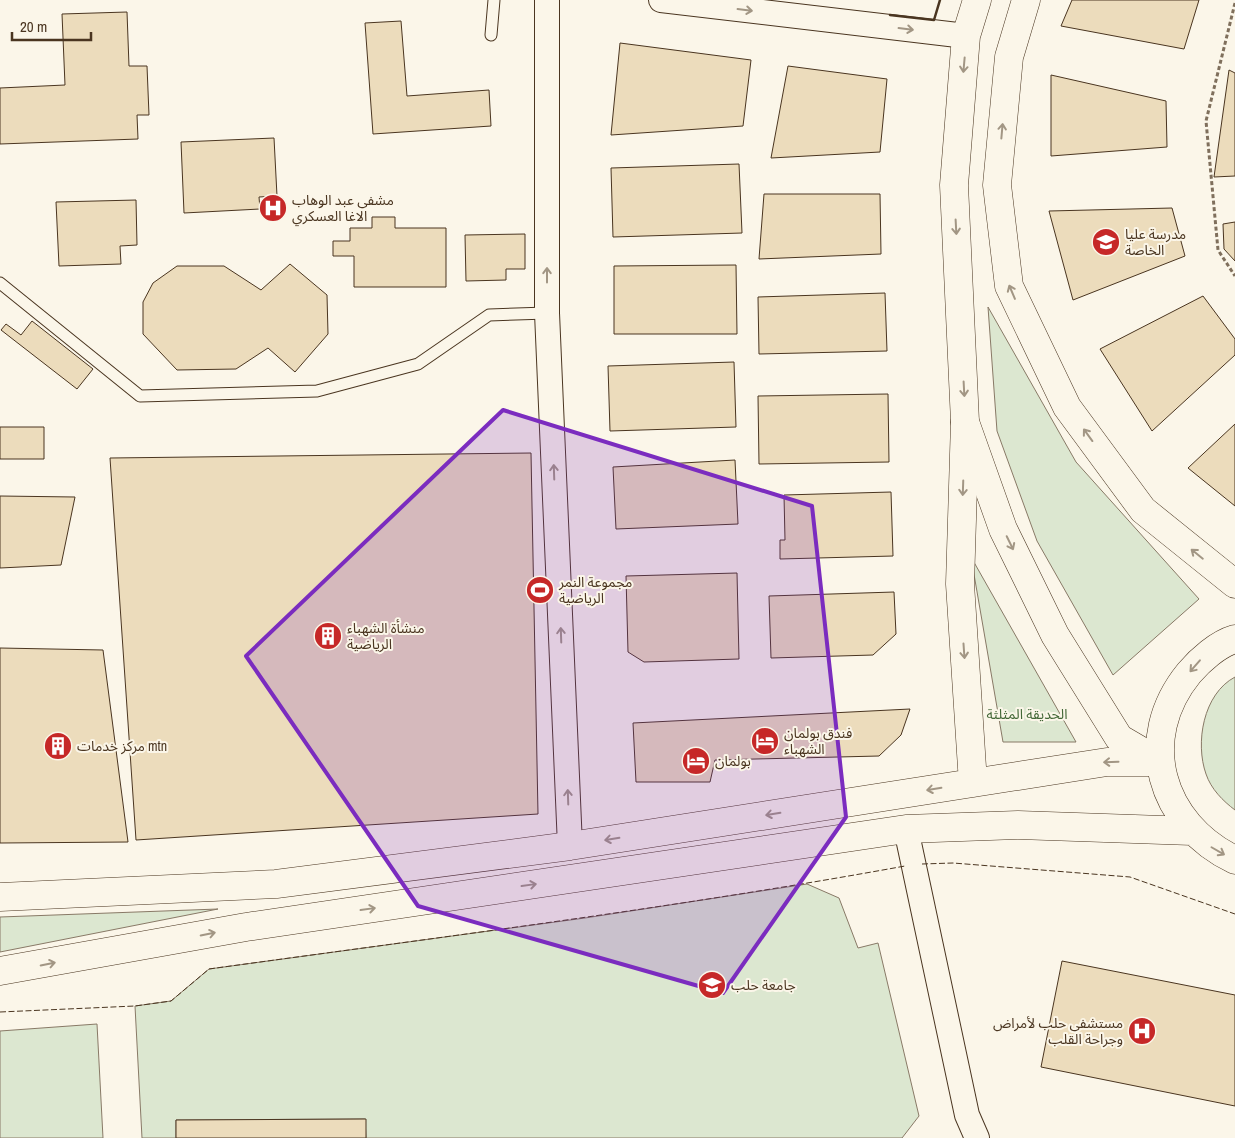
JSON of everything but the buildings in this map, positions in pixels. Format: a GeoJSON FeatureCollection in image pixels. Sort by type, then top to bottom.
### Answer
{"type":"FeatureCollection","features":[{"type":"Feature","properties":{"kind":"main road"},"geometry":{"type":"LineString","coordinates":[[973,783],[960,584],[965,422],[954,185],[966,36],[977,0]]}},
{"type":"Feature","properties":{"kind":"main road"},"geometry":{"type":"LineString","coordinates":[[1026,0],[1009,58],[997,185],[1009,286],[1067,407],[1143,510],[1235,584]]}},
{"type":"Feature","properties":{"kind":"main road"},"geometry":{"type":"LineString","coordinates":[[965,422],[1003,529],[1055,635],[1119,738],[1160,762]]}},
{"type":"Feature","properties":{"kind":"main road"},"geometry":{"type":"LineString","coordinates":[[1235,639],[1200,661],[1176,690],[1162,724],[1160,762],[1170,799],[1192,831],[1215,850],[1235,860]]}},
{"type":"Feature","properties":{"kind":"main road"},"geometry":{"type":"LineString","coordinates":[[0,897],[276,884],[570,846],[1107,762],[1160,762]]}},
{"type":"Feature","properties":{"kind":"main road"},"geometry":{"type":"LineString","coordinates":[[0,972],[246,927],[906,829],[1018,825],[1192,831]]}},
{"type":"Feature","properties":{"kind":"street"},"geometry":{"type":"LineString","coordinates":[[547,0],[547,313],[570,846]]}},
{"type":"Feature","properties":{"kind":"street"},"geometry":{"type":"LineString","coordinates":[[661,0],[966,36]]}},
{"type":"Feature","properties":{"kind":"street"},"geometry":{"type":"LineString","coordinates":[[906,829],[967,1115],[977,1138]]}},
{"type":"Feature","properties":{"kind":"lane"},"geometry":{"type":"LineString","coordinates":[[491,35],[494,0]]}},
{"type":"Feature","properties":{"kind":"lane"},"geometry":{"type":"LineString","coordinates":[[0,283],[140,396],[317,391],[418,364],[489,315],[547,313]]}},
{"type":"Feature","properties":{"kind":"path"},"geometry":{"type":"LineString","coordinates":[[1235,3],[1206,121],[1218,250],[1235,276]]}},
{"type":"Feature","properties":{"kind":"highlighted area"},"geometry":{"type":"Polygon","coordinates":[[[503,410],[812,506],[846,817],[723,993],[418,906],[246,656],[503,410]]]}},
{"type":"Feature","properties":{"kind":"green space"},"geometry":{"type":"Polygon","coordinates":[[[988,307],[1076,462],[1199,599],[1113,675],[1037,541],[997,431],[988,307]]]}},
{"type":"Feature","properties":{"kind":"green space","name":"الحديقة المثلثة"},"geometry":{"type":"Polygon","coordinates":[[[971,557],[1076,742],[1003,742],[971,557]]]}},
{"type":"Feature","properties":{"kind":"green space"},"geometry":{"type":"Polygon","coordinates":[[[1235,677],[1235,810],[1222,799],[1211,785],[1206,774],[1201,748],[1204,720],[1209,707],[1215,695],[1235,677]]]}},
{"type":"Feature","properties":{"kind":"green space"},"geometry":{"type":"Polygon","coordinates":[[[807,884],[839,898],[858,948],[878,943],[919,1116],[902,1138],[366,1138],[365,1119],[176,1120],[176,1138],[142,1138],[135,1006],[171,1001],[209,969],[585,918],[807,884]]]}},
{"type":"Feature","properties":{"kind":"green space"},"geometry":{"type":"Polygon","coordinates":[[[218,909],[0,952],[0,917],[218,909]]]}},
{"type":"Feature","properties":{"kind":"green space"},"geometry":{"type":"Polygon","coordinates":[[[97,1024],[103,1138],[0,1138],[0,1031],[97,1024]]]}},
{"type":"Feature","properties":{"kind":"fence"},"geometry":{"type":"LineString","coordinates":[[922,864],[953,863],[1130,877],[1235,914]]}},
{"type":"Feature","properties":{"kind":"fence"},"geometry":{"type":"LineString","coordinates":[[0,1012],[135,1006],[171,1001],[209,969],[644,909],[905,866]]}},
{"type":"Feature","properties":{"kind":"wall"},"geometry":{"type":"LineString","coordinates":[[890,15],[934,20],[940,0]]}},
{"type":"Feature","properties":{"kind":"place","name":"مشفى عبد الوهاب الاغا العسكري"},"geometry":{"type":"Point","coordinates":[273,208]}},
{"type":"Feature","properties":{"kind":"place","name":"مدرسة عليا الخاصة"},"geometry":{"type":"Point","coordinates":[1106,242]}},
{"type":"Feature","properties":{"kind":"place","name":"مجموعة النمر الرياضية"},"geometry":{"type":"Point","coordinates":[540,590]}},
{"type":"Feature","properties":{"kind":"place","name":"منشأة الشهباء الرياضية"},"geometry":{"type":"Point","coordinates":[328,636]}},
{"type":"Feature","properties":{"kind":"place","name":"فندق بولمان الشهباء"},"geometry":{"type":"Point","coordinates":[765,741]}},
{"type":"Feature","properties":{"kind":"place","name":"مركز خدمات mtn"},"geometry":{"type":"Point","coordinates":[58,746]}},
{"type":"Feature","properties":{"kind":"place","name":"بولمان"},"geometry":{"type":"Point","coordinates":[696,761]}},
{"type":"Feature","properties":{"kind":"place","name":"جامعة حلب"},"geometry":{"type":"Point","coordinates":[712,985]}},
{"type":"Feature","properties":{"kind":"place","name":"مستشفى حلب لأمراض وجراحة القلب"},"geometry":{"type":"Point","coordinates":[1142,1031]}}]}
